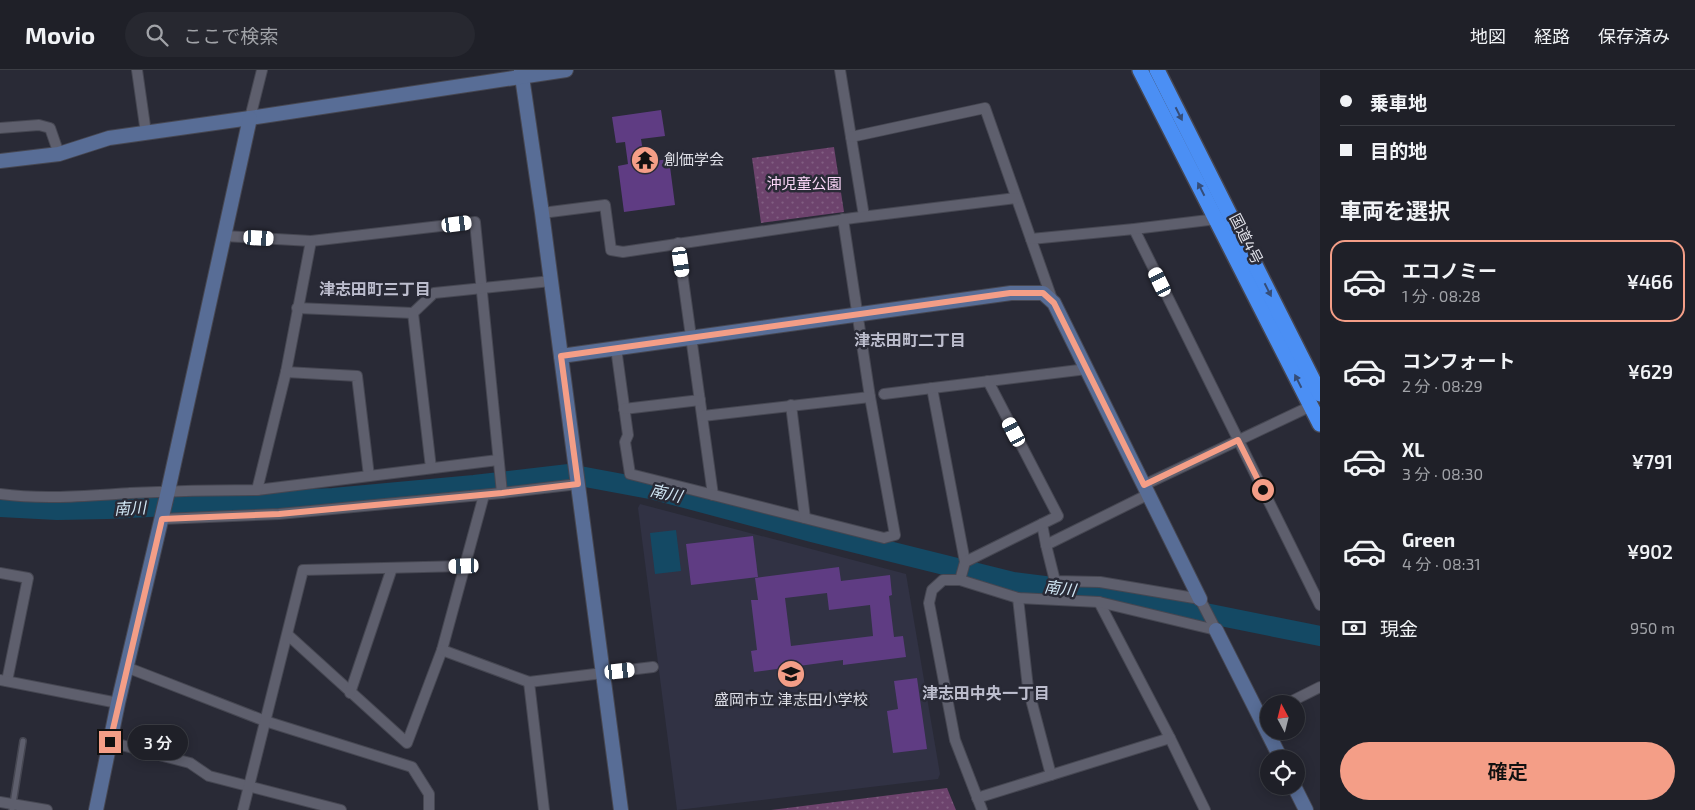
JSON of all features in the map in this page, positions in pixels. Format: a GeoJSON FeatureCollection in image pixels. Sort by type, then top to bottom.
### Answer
{"type":"FeatureCollection","features":[{"type":"Feature","properties":{"kind":"highway","name":"国道4号"},"geometry":{"type":"LineString","coordinates":[[1140,70],[1217,219],[1315,400]]}},
{"type":"Feature","properties":{"kind":"highway","name":"国道4号"},"geometry":{"type":"LineString","coordinates":[[1157,70],[1315,400],[1320,424]]}},
{"type":"Feature","properties":{"kind":"street"},"geometry":{"type":"LineString","coordinates":[[137,70],[146,133]]}},
{"type":"Feature","properties":{"kind":"street"},"geometry":{"type":"LineString","coordinates":[[96,810],[126,667],[162,519],[262,70]]}},
{"type":"Feature","properties":{"kind":"street"},"geometry":{"type":"LineString","coordinates":[[0,161],[59,154],[109,138],[250,118],[521,74],[566,70]]}},
{"type":"Feature","properties":{"kind":"street"},"geometry":{"type":"LineString","coordinates":[[840,70],[864,216]]}},
{"type":"Feature","properties":{"kind":"street"},"geometry":{"type":"LineString","coordinates":[[521,74],[542,214],[621,810]]}},
{"type":"Feature","properties":{"kind":"street"},"geometry":{"type":"LineString","coordinates":[[851,137],[985,108],[1054,303],[1200,599],[1260,708]]}},
{"type":"Feature","properties":{"kind":"street"},"geometry":{"type":"LineString","coordinates":[[0,128],[39,125],[50,128],[59,154]]}},
{"type":"Feature","properties":{"kind":"street"},"geometry":{"type":"LineString","coordinates":[[542,214],[606,205],[611,250],[623,252],[864,216],[1016,198]]}},
{"type":"Feature","properties":{"kind":"street"},"geometry":{"type":"LineString","coordinates":[[616,348],[628,435],[625,442],[630,474],[884,538],[895,535],[870,397],[843,219]]}},
{"type":"Feature","properties":{"kind":"street"},"geometry":{"type":"LineString","coordinates":[[1031,239],[1217,219]]}},
{"type":"Feature","properties":{"kind":"street"},"geometry":{"type":"LineString","coordinates":[[224,236],[311,241],[476,222],[502,493]]}},
{"type":"Feature","properties":{"kind":"street"},"geometry":{"type":"LineString","coordinates":[[1134,229],[1320,605]]}},
{"type":"Feature","properties":{"kind":"street"},"geometry":{"type":"LineString","coordinates":[[257,490],[286,372],[311,241]]}},
{"type":"Feature","properties":{"kind":"street"},"geometry":{"type":"LineString","coordinates":[[678,243],[713,495]]}},
{"type":"Feature","properties":{"kind":"street"},"geometry":{"type":"LineString","coordinates":[[297,308],[413,313],[434,293],[551,281]]}},
{"type":"Feature","properties":{"kind":"street"},"geometry":{"type":"LineString","coordinates":[[561,356],[1010,293],[1043,293],[1054,303]]}},
{"type":"Feature","properties":{"kind":"street"},"geometry":{"type":"LineString","coordinates":[[413,313],[431,468]]}},
{"type":"Feature","properties":{"kind":"street"},"geometry":{"type":"LineString","coordinates":[[884,394],[1087,369]]}},
{"type":"Feature","properties":{"kind":"street"},"geometry":{"type":"LineString","coordinates":[[286,372],[357,376],[369,476]]}},
{"type":"Feature","properties":{"kind":"street"},"geometry":{"type":"LineString","coordinates":[[964,563],[1058,516],[988,381]]}},
{"type":"Feature","properties":{"kind":"street"},"geometry":{"type":"LineString","coordinates":[[932,388],[964,563],[960,579]]}},
{"type":"Feature","properties":{"kind":"street"},"geometry":{"type":"LineString","coordinates":[[703,416],[870,397]]}},
{"type":"Feature","properties":{"kind":"street"},"geometry":{"type":"LineString","coordinates":[[624,409],[700,400]]}},
{"type":"Feature","properties":{"kind":"street"},"geometry":{"type":"LineString","coordinates":[[1046,545],[1315,400]]}},
{"type":"Feature","properties":{"kind":"street"},"geometry":{"type":"LineString","coordinates":[[791,405],[805,518]]}},
{"type":"Feature","properties":{"kind":"street"},"geometry":{"type":"LineString","coordinates":[[0,494],[17,497],[67,497],[257,490],[498,460]]}},
{"type":"Feature","properties":{"kind":"street"},"geometry":{"type":"LineString","coordinates":[[162,519],[279,514],[484,495],[578,484]]}},
{"type":"Feature","properties":{"kind":"street"},"geometry":{"type":"LineString","coordinates":[[288,635],[407,744],[442,650],[484,495]]}},
{"type":"Feature","properties":{"kind":"street"},"geometry":{"type":"LineString","coordinates":[[1042,524],[1055,581],[1100,582],[1200,599]]}},
{"type":"Feature","properties":{"kind":"street"},"geometry":{"type":"LineString","coordinates":[[243,810],[303,570],[464,566]]}},
{"type":"Feature","properties":{"kind":"street"},"geometry":{"type":"LineString","coordinates":[[350,693],[392,568]]}},
{"type":"Feature","properties":{"kind":"street"},"geometry":{"type":"LineString","coordinates":[[0,573],[28,578],[4,681],[118,703]]}},
{"type":"Feature","properties":{"kind":"street"},"geometry":{"type":"LineString","coordinates":[[982,810],[955,740],[930,604],[932,590],[943,580],[960,579],[1018,598],[1099,602],[1216,630]]}},
{"type":"Feature","properties":{"kind":"street"},"geometry":{"type":"LineString","coordinates":[[1018,598],[1028,688],[1051,775]]}},
{"type":"Feature","properties":{"kind":"street"},"geometry":{"type":"LineString","coordinates":[[1099,602],[1170,738],[1205,810]]}},
{"type":"Feature","properties":{"kind":"street"},"geometry":{"type":"LineString","coordinates":[[442,650],[529,682],[653,668]]}},
{"type":"Feature","properties":{"kind":"street"},"geometry":{"type":"LineString","coordinates":[[126,667],[265,721],[412,767],[429,794],[429,810]]}},
{"type":"Feature","properties":{"kind":"street"},"geometry":{"type":"LineString","coordinates":[[529,682],[544,810]]}},
{"type":"Feature","properties":{"kind":"street"},"geometry":{"type":"LineString","coordinates":[[1304,695],[1320,687]]}},
{"type":"Feature","properties":{"kind":"street"},"geometry":{"type":"LineString","coordinates":[[978,798],[1170,738]]}},
{"type":"Feature","properties":{"kind":"street"},"geometry":{"type":"LineString","coordinates":[[110,742],[190,763],[209,776],[341,810]]}},
{"type":"Feature","properties":{"kind":"street"},"geometry":{"type":"LineString","coordinates":[[1298,795],[1306,810]]}},
{"type":"Feature","properties":{"kind":"street"},"geometry":{"type":"LineString","coordinates":[[0,802],[12,807],[47,810]]}},
{"type":"Feature","properties":{"kind":"lane"},"geometry":{"type":"LineString","coordinates":[[12,807],[23,741]]}},
{"type":"Feature","properties":{"kind":"shaded area","name":"盛岡市立 津志田小学校"},"geometry":{"type":"Polygon","coordinates":[[[640,504],[906,574],[940,774],[938,779],[677,810],[638,508],[640,504]]]}},
{"type":"Feature","properties":{"kind":"green space","name":"沖児童公園"},"geometry":{"type":"Polygon","coordinates":[[[834,147],[844,212],[761,223],[752,158],[834,147]]]}},
{"type":"Feature","properties":{"kind":"green space"},"geometry":{"type":"Polygon","coordinates":[[[947,788],[956,810],[771,810],[947,788]]]}},
{"type":"Feature","properties":{"kind":"water"},"geometry":{"type":"Polygon","coordinates":[[[676,530],[681,571],[655,574],[650,533],[676,530]]]}},
{"type":"Feature","properties":{"kind":"building","name":"創価学会"},"geometry":{"type":"Polygon","coordinates":[[[661,110],[665,136],[641,139],[644,158],[654,157],[654,161],[669,159],[675,205],[624,212],[618,166],[628,164],[625,142],[616,143],[612,117],[661,110]]]}},
{"type":"Feature","properties":{"kind":"building"},"geometry":{"type":"Polygon","coordinates":[[[753,536],[758,577],[691,585],[686,544],[753,536]]]}},
{"type":"Feature","properties":{"kind":"building"},"geometry":{"type":"Polygon","coordinates":[[[839,567],[841,581],[890,575],[892,595],[889,596],[894,637],[903,636],[906,657],[843,665],[843,660],[754,672],[751,651],[757,650],[751,600],[758,600],[755,578],[839,567]],[[827,593],[785,598],[791,646],[873,636],[870,605],[829,610],[827,593]]]}},
{"type":"Feature","properties":{"kind":"building"},"geometry":{"type":"Polygon","coordinates":[[[917,678],[927,749],[893,753],[887,711],[898,709],[894,681],[917,678]]]}},
{"type":"Feature","properties":{"kind":"waterway","name":"南川"},"geometry":{"type":"LineString","coordinates":[[0,507],[57,510],[108,509],[333,498],[569,474],[655,490],[812,532],[1013,582],[1116,595],[1320,636]]}},
{"type":"Feature","properties":{"kind":"place","name":"創価学会"},"geometry":{"type":"Point","coordinates":[645,160]}},
{"type":"Feature","properties":{"kind":"place","name":"盛岡市立 津志田小学校"},"geometry":{"type":"Point","coordinates":[791,674]}},
{"type":"Feature","properties":{"kind":"district","name":"津志田町三丁目"},"geometry":{"type":"Point","coordinates":[375,289]}},
{"type":"Feature","properties":{"kind":"district","name":"津志田町二丁目"},"geometry":{"type":"Point","coordinates":[910,340]}},
{"type":"Feature","properties":{"kind":"district","name":"津志田中央一丁目"},"geometry":{"type":"Point","coordinates":[986,693]}},
{"type":"Feature","properties":{"kind":"route"},"geometry":{"type":"LineString","coordinates":[[110,742],[162,519],[279,514],[578,484],[561,356],[872,314],[1010,293],[1043,293],[1054,303],[1144,485],[1238,440],[1263,490]]}}]}
